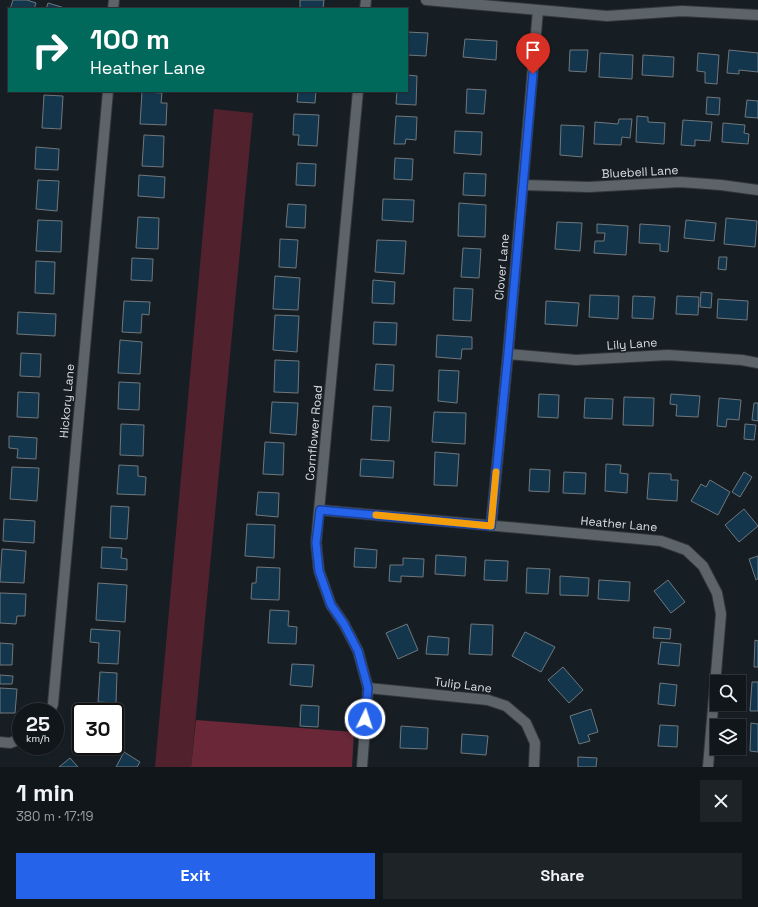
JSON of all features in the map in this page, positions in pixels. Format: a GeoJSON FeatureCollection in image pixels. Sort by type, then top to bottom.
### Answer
{"type":"FeatureCollection","features":[{"type":"Feature","properties":{"kind":"street"},"geometry":{"type":"LineString","coordinates":[[426,0],[608,16],[682,11],[758,15]]}},
{"type":"Feature","properties":{"kind":"street","name":"Clover Lane"},"geometry":{"type":"LineString","coordinates":[[491,526],[508,354],[538,10]]}},
{"type":"Feature","properties":{"kind":"street","name":"Hickory Lane"},"geometry":{"type":"LineString","coordinates":[[53,703],[108,92]]}},
{"type":"Feature","properties":{"kind":"street","name":"Cornflower Road"},"geometry":{"type":"LineString","coordinates":[[358,92],[316,543],[319,571],[331,605],[344,624],[358,651],[368,688],[362,767]]}},
{"type":"Feature","properties":{"kind":"street","name":"Bluebell Lane"},"geometry":{"type":"LineString","coordinates":[[523,185],[589,187],[680,182],[758,190]]}},
{"type":"Feature","properties":{"kind":"street","name":"Lily Lane"},"geometry":{"type":"LineString","coordinates":[[508,354],[576,360],[668,354],[742,360],[758,363]]}},
{"type":"Feature","properties":{"kind":"street","name":"Heather Lane"},"geometry":{"type":"LineString","coordinates":[[320,510],[661,541],[686,550],[703,566],[717,593],[721,614],[708,767]]}},
{"type":"Feature","properties":{"kind":"street","name":"Tulip Lane"},"geometry":{"type":"LineString","coordinates":[[368,688],[488,700],[506,706],[526,723],[535,743],[534,767]]}},
{"type":"Feature","properties":{"kind":"street"},"geometry":{"type":"LineString","coordinates":[[0,742],[12,742]]}},
{"type":"Feature","properties":{"kind":"shaded area"},"geometry":{"type":"Polygon","coordinates":[[[214,109],[253,113],[191,767],[155,767],[214,109]]]}},
{"type":"Feature","properties":{"kind":"shaded area"},"geometry":{"type":"Polygon","coordinates":[[[196,720],[354,732],[352,767],[191,767],[196,720]]]}},
{"type":"Feature","properties":{"kind":"building"},"geometry":{"type":"Polygon","coordinates":[[[13,0],[27,0],[36,3],[34,8],[10,8],[13,0]]]}},
{"type":"Feature","properties":{"kind":"building"},"geometry":{"type":"Polygon","coordinates":[[[300,0],[324,0],[323,8],[300,8],[300,0]]]}},
{"type":"Feature","properties":{"kind":"building"},"geometry":{"type":"Polygon","coordinates":[[[48,3],[65,8],[46,8],[48,3]]]}},
{"type":"Feature","properties":{"kind":"building"},"geometry":{"type":"Polygon","coordinates":[[[408,32],[428,33],[426,56],[408,55],[408,32]]]}},
{"type":"Feature","properties":{"kind":"building"},"geometry":{"type":"Polygon","coordinates":[[[465,39],[497,41],[496,60],[463,57],[465,39]]]}},
{"type":"Feature","properties":{"kind":"building"},"geometry":{"type":"Polygon","coordinates":[[[570,50],[588,50],[586,72],[569,71],[570,50]]]}},
{"type":"Feature","properties":{"kind":"building"},"geometry":{"type":"Polygon","coordinates":[[[729,50],[758,53],[758,72],[739,70],[739,74],[727,73],[729,50]]]}},
{"type":"Feature","properties":{"kind":"building"},"geometry":{"type":"Polygon","coordinates":[[[600,53],[633,55],[632,79],[599,77],[600,53]]]}},
{"type":"Feature","properties":{"kind":"building"},"geometry":{"type":"Polygon","coordinates":[[[698,53],[719,55],[717,84],[705,83],[705,72],[697,71],[698,53]]]}},
{"type":"Feature","properties":{"kind":"building"},"geometry":{"type":"Polygon","coordinates":[[[643,55],[674,57],[673,77],[642,75],[643,55]]]}},
{"type":"Feature","properties":{"kind":"building"},"geometry":{"type":"Polygon","coordinates":[[[408,75],[417,76],[416,105],[396,104],[397,92],[408,92],[408,75]]]}},
{"type":"Feature","properties":{"kind":"building"},"geometry":{"type":"Polygon","coordinates":[[[467,89],[486,90],[484,114],[466,113],[467,89]]]}},
{"type":"Feature","properties":{"kind":"building"},"geometry":{"type":"Polygon","coordinates":[[[142,92],[162,93],[161,103],[167,103],[166,125],[140,124],[142,92]]]}},
{"type":"Feature","properties":{"kind":"building"},"geometry":{"type":"Polygon","coordinates":[[[298,92],[316,92],[315,103],[297,102],[298,92]]]}},
{"type":"Feature","properties":{"kind":"building"},"geometry":{"type":"Polygon","coordinates":[[[44,95],[63,96],[61,129],[42,128],[44,95]]]}},
{"type":"Feature","properties":{"kind":"building"},"geometry":{"type":"Polygon","coordinates":[[[707,97],[720,98],[719,115],[706,114],[707,97]]]}},
{"type":"Feature","properties":{"kind":"building"},"geometry":{"type":"Polygon","coordinates":[[[747,100],[758,101],[758,118],[745,117],[747,100]]]}},
{"type":"Feature","properties":{"kind":"building"},"geometry":{"type":"Polygon","coordinates":[[[294,114],[319,115],[317,146],[298,145],[299,135],[293,135],[294,114]]]}},
{"type":"Feature","properties":{"kind":"building"},"geometry":{"type":"Polygon","coordinates":[[[396,116],[417,117],[416,140],[406,139],[405,144],[394,144],[396,116]]]}},
{"type":"Feature","properties":{"kind":"building"},"geometry":{"type":"Polygon","coordinates":[[[637,116],[648,117],[648,122],[665,123],[664,144],[636,142],[637,116]]]}},
{"type":"Feature","properties":{"kind":"building"},"geometry":{"type":"Polygon","coordinates":[[[619,119],[632,119],[630,138],[622,137],[621,145],[594,144],[595,122],[618,124],[619,119]]]}},
{"type":"Feature","properties":{"kind":"building"},"geometry":{"type":"Polygon","coordinates":[[[683,120],[712,122],[710,141],[695,140],[695,146],[681,145],[683,120]]]}},
{"type":"Feature","properties":{"kind":"building"},"geometry":{"type":"Polygon","coordinates":[[[723,123],[745,125],[744,133],[749,134],[748,144],[722,142],[723,123]]]}},
{"type":"Feature","properties":{"kind":"building"},"geometry":{"type":"Polygon","coordinates":[[[561,125],[584,126],[582,157],[560,155],[561,125]]]}},
{"type":"Feature","properties":{"kind":"building"},"geometry":{"type":"Polygon","coordinates":[[[455,131],[482,132],[481,155],[454,153],[455,131]]]}},
{"type":"Feature","properties":{"kind":"building"},"geometry":{"type":"Polygon","coordinates":[[[144,135],[164,136],[163,167],[142,166],[144,135]]]}},
{"type":"Feature","properties":{"kind":"building"},"geometry":{"type":"Polygon","coordinates":[[[36,147],[59,149],[58,170],[35,169],[36,147]]]}},
{"type":"Feature","properties":{"kind":"building"},"geometry":{"type":"Polygon","coordinates":[[[395,158],[413,159],[412,180],[394,179],[395,158]]]}},
{"type":"Feature","properties":{"kind":"building"},"geometry":{"type":"Polygon","coordinates":[[[297,163],[316,164],[315,186],[296,185],[297,163]]]}},
{"type":"Feature","properties":{"kind":"building"},"geometry":{"type":"Polygon","coordinates":[[[464,173],[486,174],[485,196],[463,195],[464,173]]]}},
{"type":"Feature","properties":{"kind":"building"},"geometry":{"type":"Polygon","coordinates":[[[139,175],[165,177],[164,198],[138,196],[139,175]]]}},
{"type":"Feature","properties":{"kind":"building"},"geometry":{"type":"Polygon","coordinates":[[[38,180],[59,181],[57,211],[36,209],[38,180]]]}},
{"type":"Feature","properties":{"kind":"building"},"geometry":{"type":"Polygon","coordinates":[[[383,199],[414,200],[413,222],[382,220],[383,199]]]}},
{"type":"Feature","properties":{"kind":"building"},"geometry":{"type":"Polygon","coordinates":[[[459,203],[486,205],[485,237],[458,236],[459,203]]]}},
{"type":"Feature","properties":{"kind":"building"},"geometry":{"type":"Polygon","coordinates":[[[288,204],[306,205],[305,228],[286,227],[288,204]]]}},
{"type":"Feature","properties":{"kind":"building"},"geometry":{"type":"Polygon","coordinates":[[[138,217],[159,218],[158,249],[136,248],[138,217]]]}},
{"type":"Feature","properties":{"kind":"building"},"geometry":{"type":"Polygon","coordinates":[[[726,218],[757,221],[755,247],[724,244],[726,218]]]}},
{"type":"Feature","properties":{"kind":"building"},"geometry":{"type":"Polygon","coordinates":[[[38,220],[62,221],[61,252],[36,251],[38,220]]]}},
{"type":"Feature","properties":{"kind":"building"},"geometry":{"type":"Polygon","coordinates":[[[686,220],[716,223],[714,241],[684,238],[686,220]]]}},
{"type":"Feature","properties":{"kind":"building"},"geometry":{"type":"Polygon","coordinates":[[[557,222],[582,223],[580,251],[555,249],[557,222]]]}},
{"type":"Feature","properties":{"kind":"building"},"geometry":{"type":"Polygon","coordinates":[[[597,224],[628,226],[626,255],[594,253],[595,241],[604,241],[605,233],[597,233],[597,224]]]}},
{"type":"Feature","properties":{"kind":"building"},"geometry":{"type":"Polygon","coordinates":[[[640,224],[670,226],[668,252],[660,251],[660,244],[639,243],[640,224]]]}},
{"type":"Feature","properties":{"kind":"building"},"geometry":{"type":"Polygon","coordinates":[[[280,239],[298,240],[296,268],[279,267],[280,239]]]}},
{"type":"Feature","properties":{"kind":"building"},"geometry":{"type":"Polygon","coordinates":[[[377,240],[406,241],[404,274],[375,272],[377,240]]]}},
{"type":"Feature","properties":{"kind":"building"},"geometry":{"type":"Polygon","coordinates":[[[463,248],[481,249],[479,278],[461,277],[463,248]]]}},
{"type":"Feature","properties":{"kind":"building"},"geometry":{"type":"Polygon","coordinates":[[[719,257],[727,257],[726,270],[718,269],[719,257]]]}},
{"type":"Feature","properties":{"kind":"building"},"geometry":{"type":"Polygon","coordinates":[[[132,258],[153,259],[152,281],[131,280],[132,258]]]}},
{"type":"Feature","properties":{"kind":"building"},"geometry":{"type":"Polygon","coordinates":[[[36,261],[55,262],[54,294],[35,293],[36,261]]]}},
{"type":"Feature","properties":{"kind":"building"},"geometry":{"type":"Polygon","coordinates":[[[275,276],[300,278],[298,310],[273,309],[275,276]]]}},
{"type":"Feature","properties":{"kind":"building"},"geometry":{"type":"Polygon","coordinates":[[[373,280],[395,282],[394,304],[372,303],[373,280]]]}},
{"type":"Feature","properties":{"kind":"building"},"geometry":{"type":"Polygon","coordinates":[[[454,288],[473,289],[471,321],[453,320],[454,288]]]}},
{"type":"Feature","properties":{"kind":"building"},"geometry":{"type":"Polygon","coordinates":[[[701,292],[712,293],[711,308],[700,307],[701,292]]]}},
{"type":"Feature","properties":{"kind":"building"},"geometry":{"type":"Polygon","coordinates":[[[590,295],[619,296],[618,319],[589,317],[590,295]]]}},
{"type":"Feature","properties":{"kind":"building"},"geometry":{"type":"Polygon","coordinates":[[[633,296],[655,297],[653,319],[632,318],[633,296]]]}},
{"type":"Feature","properties":{"kind":"building"},"geometry":{"type":"Polygon","coordinates":[[[677,296],[699,297],[698,315],[676,314],[677,296]]]}},
{"type":"Feature","properties":{"kind":"building"},"geometry":{"type":"Polygon","coordinates":[[[718,299],[748,301],[747,320],[717,318],[718,299]]]}},
{"type":"Feature","properties":{"kind":"building"},"geometry":{"type":"Polygon","coordinates":[[[124,301],[150,302],[149,315],[142,314],[141,333],[122,332],[124,301]]]}},
{"type":"Feature","properties":{"kind":"building"},"geometry":{"type":"Polygon","coordinates":[[[546,301],[579,303],[577,326],[545,324],[546,301]]]}},
{"type":"Feature","properties":{"kind":"building"},"geometry":{"type":"Polygon","coordinates":[[[18,312],[56,314],[55,336],[17,334],[18,312]]]}},
{"type":"Feature","properties":{"kind":"building"},"geometry":{"type":"Polygon","coordinates":[[[275,315],[299,316],[297,352],[273,350],[275,315]]]}},
{"type":"Feature","properties":{"kind":"building"},"geometry":{"type":"Polygon","coordinates":[[[374,322],[397,323],[396,345],[373,344],[374,322]]]}},
{"type":"Feature","properties":{"kind":"building"},"geometry":{"type":"Polygon","coordinates":[[[437,335],[472,337],[472,349],[462,349],[461,359],[436,357],[437,335]]]}},
{"type":"Feature","properties":{"kind":"building"},"geometry":{"type":"Polygon","coordinates":[[[120,340],[142,342],[140,374],[118,373],[120,340]]]}},
{"type":"Feature","properties":{"kind":"building"},"geometry":{"type":"Polygon","coordinates":[[[21,353],[41,354],[40,377],[20,376],[21,353]]]}},
{"type":"Feature","properties":{"kind":"building"},"geometry":{"type":"Polygon","coordinates":[[[275,360],[299,361],[298,393],[274,392],[275,360]]]}},
{"type":"Feature","properties":{"kind":"building"},"geometry":{"type":"Polygon","coordinates":[[[376,364],[394,365],[393,391],[374,390],[376,364]]]}},
{"type":"Feature","properties":{"kind":"building"},"geometry":{"type":"Polygon","coordinates":[[[439,370],[459,371],[457,403],[438,401],[439,370]]]}},
{"type":"Feature","properties":{"kind":"building"},"geometry":{"type":"Polygon","coordinates":[[[119,382],[140,383],[139,410],[118,409],[119,382]]]}},
{"type":"Feature","properties":{"kind":"building"},"geometry":{"type":"Polygon","coordinates":[[[18,392],[39,393],[38,418],[17,417],[18,392]]]}},
{"type":"Feature","properties":{"kind":"building"},"geometry":{"type":"Polygon","coordinates":[[[539,394],[559,395],[558,418],[538,417],[539,394]]]}},
{"type":"Feature","properties":{"kind":"building"},"geometry":{"type":"Polygon","coordinates":[[[671,394],[700,396],[698,417],[676,416],[677,405],[670,404],[671,394]]]}},
{"type":"Feature","properties":{"kind":"building"},"geometry":{"type":"Polygon","coordinates":[[[624,397],[654,398],[653,426],[623,425],[624,397]]]}},
{"type":"Feature","properties":{"kind":"building"},"geometry":{"type":"Polygon","coordinates":[[[585,398],[613,399],[612,419],[584,418],[585,398]]]}},
{"type":"Feature","properties":{"kind":"building"},"geometry":{"type":"Polygon","coordinates":[[[719,398],[741,400],[739,420],[727,419],[726,427],[717,426],[719,398]]]}},
{"type":"Feature","properties":{"kind":"building"},"geometry":{"type":"Polygon","coordinates":[[[272,402],[298,403],[296,435],[270,433],[272,402]]]}},
{"type":"Feature","properties":{"kind":"building"},"geometry":{"type":"Polygon","coordinates":[[[754,403],[758,403],[758,421],[752,420],[754,403]]]}},
{"type":"Feature","properties":{"kind":"building"},"geometry":{"type":"Polygon","coordinates":[[[373,406],[391,407],[389,441],[371,440],[373,406]]]}},
{"type":"Feature","properties":{"kind":"building"},"geometry":{"type":"Polygon","coordinates":[[[434,412],[466,413],[465,444],[432,442],[434,412]]]}},
{"type":"Feature","properties":{"kind":"building"},"geometry":{"type":"Polygon","coordinates":[[[121,424],[144,425],[143,456],[120,455],[121,424]]]}},
{"type":"Feature","properties":{"kind":"building"},"geometry":{"type":"Polygon","coordinates":[[[745,424],[756,425],[754,440],[744,439],[745,424]]]}},
{"type":"Feature","properties":{"kind":"building"},"geometry":{"type":"Polygon","coordinates":[[[9,436],[37,438],[36,459],[17,458],[18,449],[9,448],[9,436]]]}},
{"type":"Feature","properties":{"kind":"building"},"geometry":{"type":"Polygon","coordinates":[[[265,442],[284,443],[283,475],[263,474],[265,442]]]}},
{"type":"Feature","properties":{"kind":"building"},"geometry":{"type":"Polygon","coordinates":[[[435,452],[459,454],[457,486],[434,485],[435,452]]]}},
{"type":"Feature","properties":{"kind":"building"},"geometry":{"type":"Polygon","coordinates":[[[361,459],[394,461],[393,478],[360,476],[361,459]]]}},
{"type":"Feature","properties":{"kind":"building"},"geometry":{"type":"Polygon","coordinates":[[[606,464],[621,465],[620,473],[628,474],[627,493],[605,491],[606,464]]]}},
{"type":"Feature","properties":{"kind":"building"},"geometry":{"type":"Polygon","coordinates":[[[119,465],[138,466],[138,476],[146,477],[145,495],[117,494],[119,465]]]}},
{"type":"Feature","properties":{"kind":"building"},"geometry":{"type":"Polygon","coordinates":[[[12,467],[39,468],[37,501],[10,499],[12,467]]]}},
{"type":"Feature","properties":{"kind":"building"},"geometry":{"type":"Polygon","coordinates":[[[530,469],[550,470],[549,492],[529,491],[530,469]]]}},
{"type":"Feature","properties":{"kind":"building"},"geometry":{"type":"Polygon","coordinates":[[[564,472],[586,473],[585,494],[563,493],[564,472]]]}},
{"type":"Feature","properties":{"kind":"building"},"geometry":{"type":"Polygon","coordinates":[[[744,472],[752,477],[740,497],[732,492],[744,472]]]}},
{"type":"Feature","properties":{"kind":"building"},"geometry":{"type":"Polygon","coordinates":[[[649,473],[671,474],[671,480],[678,480],[677,501],[647,499],[649,473]]]}},
{"type":"Feature","properties":{"kind":"building"},"geometry":{"type":"Polygon","coordinates":[[[710,480],[730,492],[718,515],[691,501],[701,484],[706,487],[710,480]]]}},
{"type":"Feature","properties":{"kind":"building"},"geometry":{"type":"Polygon","coordinates":[[[258,492],[279,493],[278,517],[256,515],[258,492]]]}},
{"type":"Feature","properties":{"kind":"building"},"geometry":{"type":"Polygon","coordinates":[[[111,506],[129,507],[127,539],[110,538],[111,506]]]}},
{"type":"Feature","properties":{"kind":"building"},"geometry":{"type":"Polygon","coordinates":[[[744,509],[758,526],[739,542],[725,525],[744,509]]]}},
{"type":"Feature","properties":{"kind":"building"},"geometry":{"type":"Polygon","coordinates":[[[4,519],[35,521],[34,543],[3,541],[4,519]]]}},
{"type":"Feature","properties":{"kind":"building"},"geometry":{"type":"Polygon","coordinates":[[[247,524],[275,525],[274,558],[245,556],[247,524]]]}},
{"type":"Feature","properties":{"kind":"building"},"geometry":{"type":"Polygon","coordinates":[[[102,547],[122,548],[121,558],[127,559],[127,570],[101,568],[102,547]]]}},
{"type":"Feature","properties":{"kind":"building"},"geometry":{"type":"Polygon","coordinates":[[[355,548],[377,550],[376,568],[354,567],[355,548]]]}},
{"type":"Feature","properties":{"kind":"building"},"geometry":{"type":"Polygon","coordinates":[[[2,549],[26,551],[24,583],[0,582],[2,549]]]}},
{"type":"Feature","properties":{"kind":"building"},"geometry":{"type":"Polygon","coordinates":[[[436,555],[466,557],[465,576],[435,574],[436,555]]]}},
{"type":"Feature","properties":{"kind":"building"},"geometry":{"type":"Polygon","coordinates":[[[758,556],[758,579],[756,580],[749,559],[758,556]]]}},
{"type":"Feature","properties":{"kind":"building"},"geometry":{"type":"Polygon","coordinates":[[[403,558],[424,559],[423,577],[401,576],[401,582],[389,581],[390,565],[403,565],[403,558]]]}},
{"type":"Feature","properties":{"kind":"building"},"geometry":{"type":"Polygon","coordinates":[[[485,560],[508,561],[507,581],[484,580],[485,560]]]}},
{"type":"Feature","properties":{"kind":"building"},"geometry":{"type":"Polygon","coordinates":[[[257,567],[280,568],[279,600],[251,599],[252,583],[256,583],[257,567]]]}},
{"type":"Feature","properties":{"kind":"building"},"geometry":{"type":"Polygon","coordinates":[[[527,568],[550,569],[548,594],[526,593],[527,568]]]}},
{"type":"Feature","properties":{"kind":"building"},"geometry":{"type":"Polygon","coordinates":[[[560,576],[589,578],[588,596],[560,595],[560,576]]]}},
{"type":"Feature","properties":{"kind":"building"},"geometry":{"type":"Polygon","coordinates":[[[599,580],[630,582],[629,601],[598,599],[599,580]]]}},
{"type":"Feature","properties":{"kind":"building"},"geometry":{"type":"Polygon","coordinates":[[[668,580],[685,602],[671,613],[654,591],[668,580]]]}},
{"type":"Feature","properties":{"kind":"building"},"geometry":{"type":"Polygon","coordinates":[[[98,583],[127,585],[125,622],[96,620],[98,583]]]}},
{"type":"Feature","properties":{"kind":"building"},"geometry":{"type":"Polygon","coordinates":[[[0,593],[26,594],[25,616],[17,616],[16,624],[0,623],[0,593]]]}},
{"type":"Feature","properties":{"kind":"building"},"geometry":{"type":"Polygon","coordinates":[[[270,610],[289,611],[288,626],[297,627],[296,644],[268,643],[270,610]]]}},
{"type":"Feature","properties":{"kind":"building"},"geometry":{"type":"Polygon","coordinates":[[[407,624],[418,650],[398,659],[386,633],[407,624]]]}},
{"type":"Feature","properties":{"kind":"building"},"geometry":{"type":"Polygon","coordinates":[[[471,624],[493,625],[492,655],[469,654],[471,624]]]}},
{"type":"Feature","properties":{"kind":"building"},"geometry":{"type":"Polygon","coordinates":[[[654,627],[671,629],[670,639],[653,638],[654,627]]]}},
{"type":"Feature","properties":{"kind":"building"},"geometry":{"type":"Polygon","coordinates":[[[91,629],[120,631],[118,664],[98,663],[99,643],[90,642],[91,629]]]}},
{"type":"Feature","properties":{"kind":"building"},"geometry":{"type":"Polygon","coordinates":[[[525,632],[555,647],[541,672],[512,656],[525,632]]]}},
{"type":"Feature","properties":{"kind":"building"},"geometry":{"type":"Polygon","coordinates":[[[428,636],[449,638],[448,655],[426,654],[428,636]]]}},
{"type":"Feature","properties":{"kind":"building"},"geometry":{"type":"Polygon","coordinates":[[[755,640],[758,641],[758,667],[754,667],[755,640]]]}},
{"type":"Feature","properties":{"kind":"building"},"geometry":{"type":"Polygon","coordinates":[[[661,642],[681,644],[679,666],[658,664],[661,642]]]}},
{"type":"Feature","properties":{"kind":"building"},"geometry":{"type":"Polygon","coordinates":[[[0,643],[13,644],[12,665],[0,665],[0,643]]]}},
{"type":"Feature","properties":{"kind":"building"},"geometry":{"type":"Polygon","coordinates":[[[292,664],[314,665],[312,687],[290,685],[292,664]]]}},
{"type":"Feature","properties":{"kind":"building"},"geometry":{"type":"Polygon","coordinates":[[[563,667],[583,690],[569,703],[548,680],[563,667]]]}},
{"type":"Feature","properties":{"kind":"building"},"geometry":{"type":"Polygon","coordinates":[[[100,672],[117,673],[116,703],[98,702],[100,672]]]}},
{"type":"Feature","properties":{"kind":"building"},"geometry":{"type":"Polygon","coordinates":[[[0,675],[13,676],[12,684],[0,684],[0,675]]]}},
{"type":"Feature","properties":{"kind":"building"},"geometry":{"type":"Polygon","coordinates":[[[752,682],[758,682],[758,711],[750,711],[752,682]]]}},
{"type":"Feature","properties":{"kind":"building"},"geometry":{"type":"Polygon","coordinates":[[[660,683],[677,685],[675,706],[658,704],[660,683]]]}},
{"type":"Feature","properties":{"kind":"building"},"geometry":{"type":"Polygon","coordinates":[[[0,688],[17,689],[16,703],[12,703],[12,713],[0,713],[0,688]]]}},
{"type":"Feature","properties":{"kind":"building"},"geometry":{"type":"Polygon","coordinates":[[[301,705],[319,706],[318,727],[300,726],[301,705]]]}},
{"type":"Feature","properties":{"kind":"building"},"geometry":{"type":"Polygon","coordinates":[[[591,709],[598,732],[588,735],[590,741],[579,744],[570,716],[591,709]]]}},
{"type":"Feature","properties":{"kind":"building"},"geometry":{"type":"Polygon","coordinates":[[[751,723],[758,724],[758,752],[750,751],[751,723]]]}},
{"type":"Feature","properties":{"kind":"building"},"geometry":{"type":"Polygon","coordinates":[[[660,725],[678,726],[677,747],[658,746],[660,725]]]}},
{"type":"Feature","properties":{"kind":"building"},"geometry":{"type":"Polygon","coordinates":[[[401,726],[428,728],[427,749],[400,748],[401,726]]]}},
{"type":"Feature","properties":{"kind":"building"},"geometry":{"type":"Polygon","coordinates":[[[462,734],[488,736],[486,755],[461,753],[462,734]]]}},
{"type":"Feature","properties":{"kind":"building"},"geometry":{"type":"Polygon","coordinates":[[[124,752],[140,762],[137,767],[116,767],[122,755],[124,755],[124,752]]]}},
{"type":"Feature","properties":{"kind":"building"},"geometry":{"type":"Polygon","coordinates":[[[578,757],[597,758],[596,767],[578,767],[578,757]]]}},
{"type":"Feature","properties":{"kind":"building"},"geometry":{"type":"Polygon","coordinates":[[[70,758],[78,767],[59,767],[70,758]]]}},
{"type":"Feature","properties":{"kind":"slow traffic"},"geometry":{"type":"LineString","coordinates":[[376,515],[491,526],[496,472]]}},
{"type":"Feature","properties":{"kind":"route"},"geometry":{"type":"LineString","coordinates":[[365,719],[368,688],[358,651],[344,624],[331,605],[319,571],[316,543],[320,510],[491,526],[533,74]]}}]}
